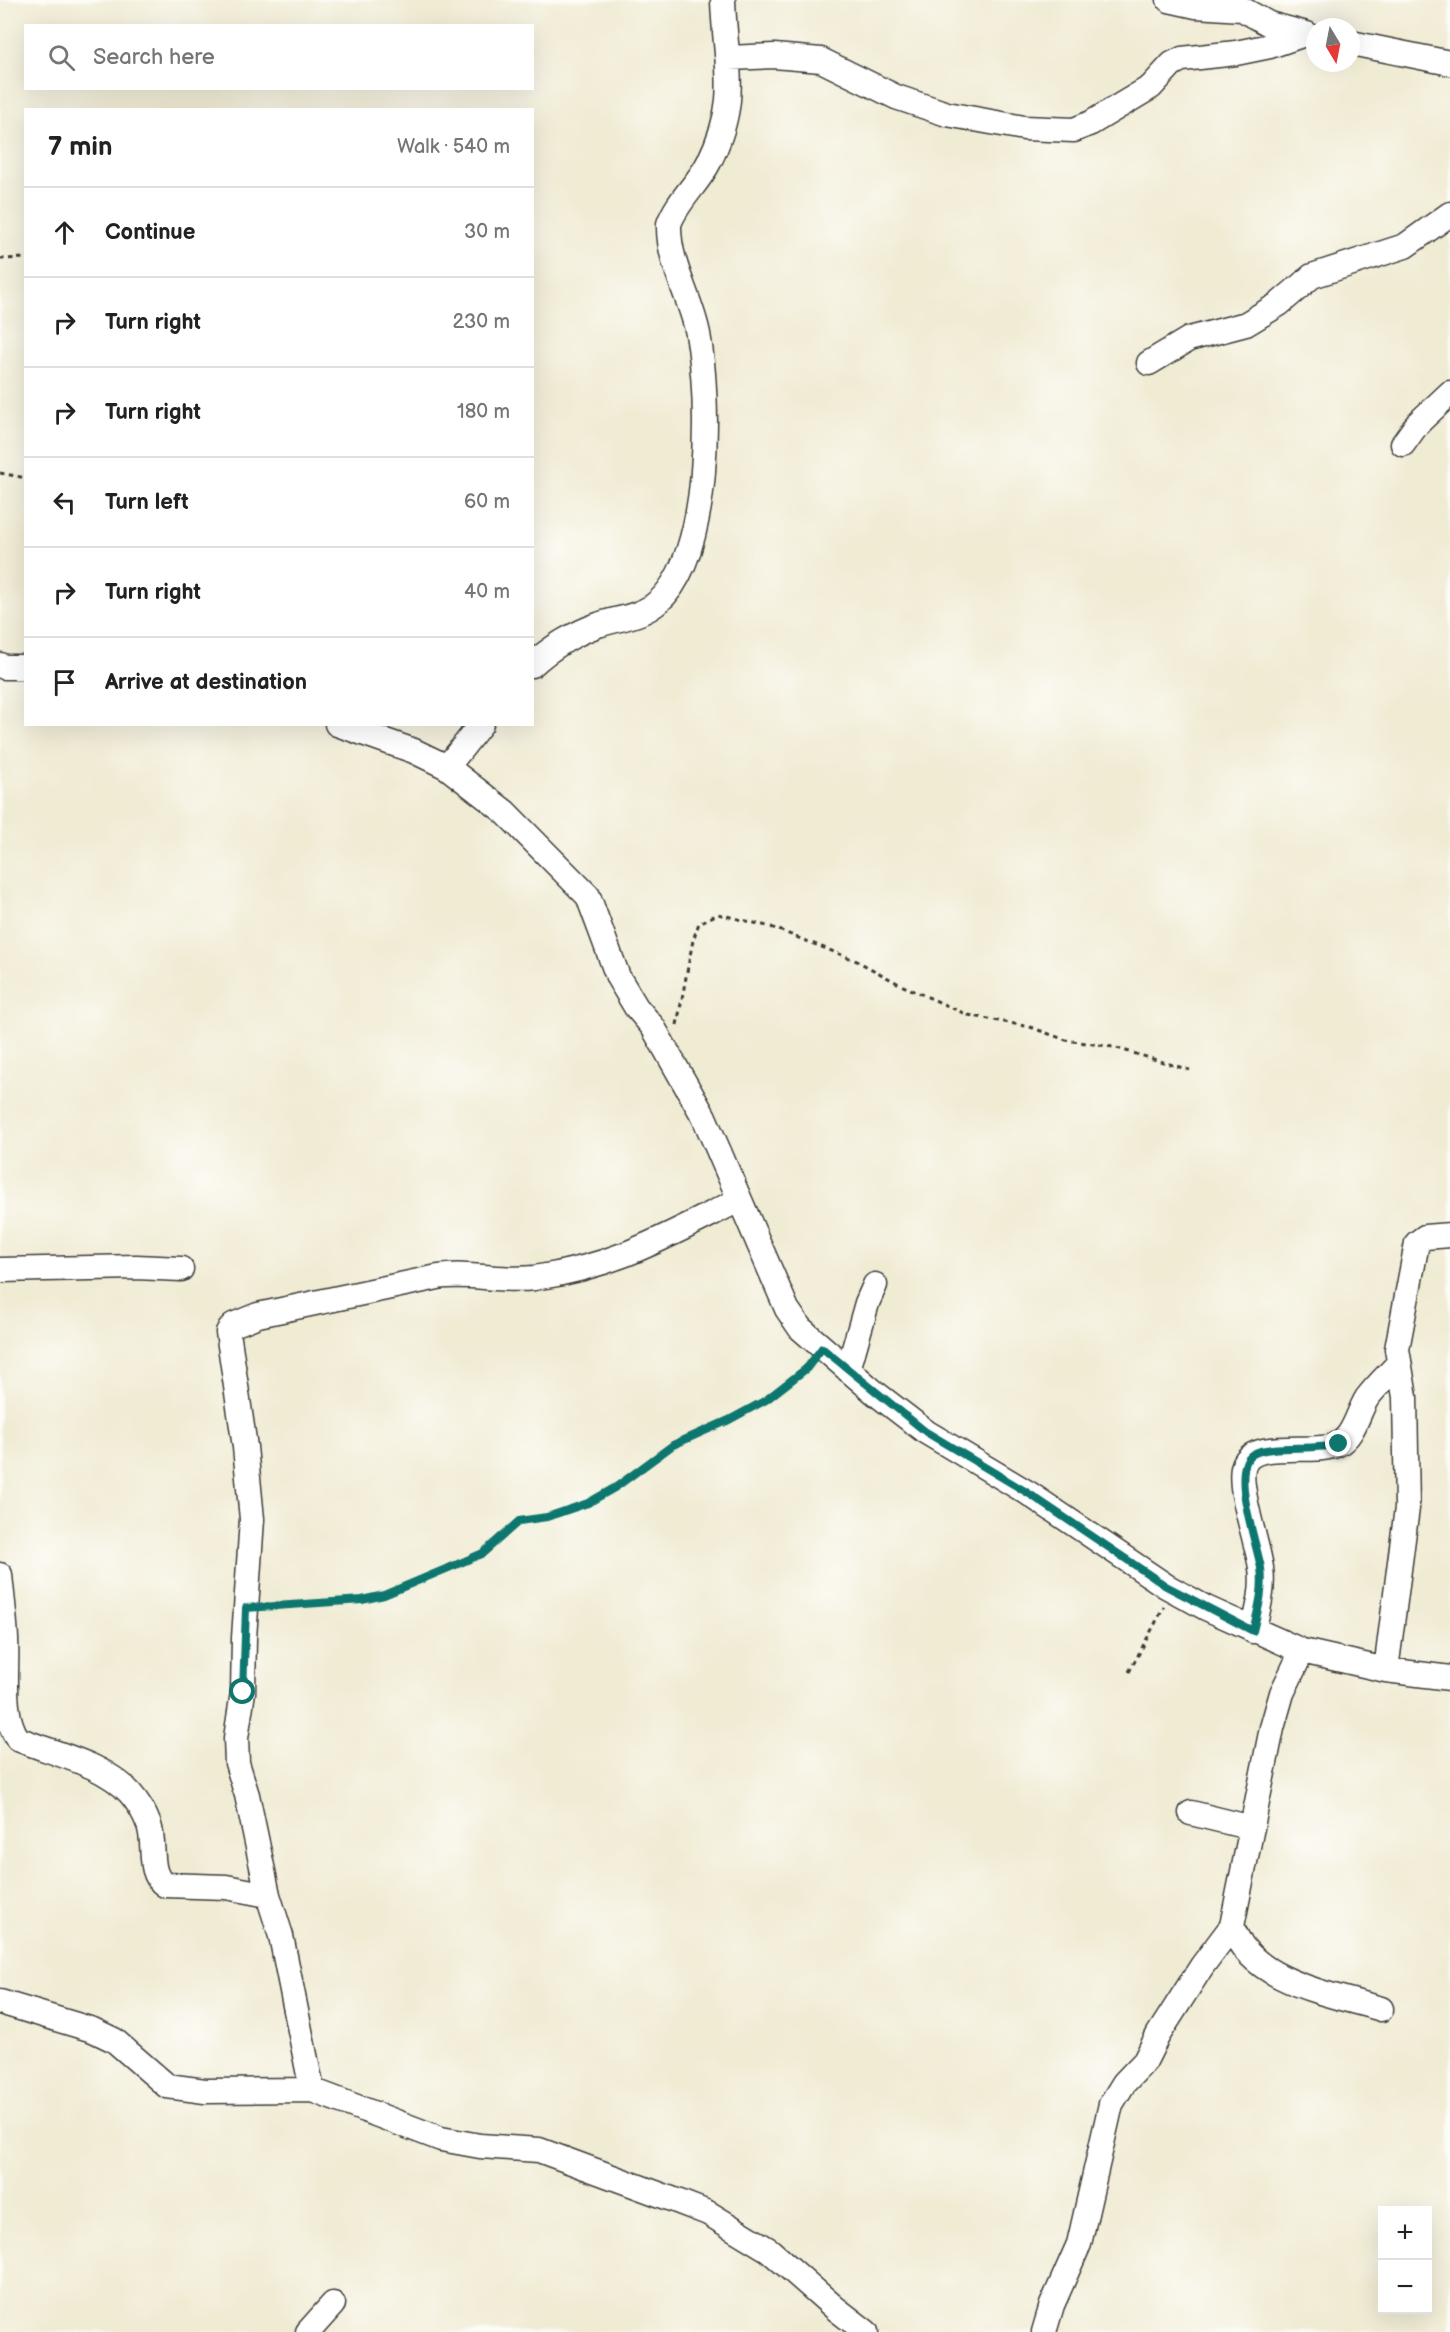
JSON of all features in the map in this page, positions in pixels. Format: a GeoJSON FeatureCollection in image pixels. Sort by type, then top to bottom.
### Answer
{"type":"FeatureCollection","features":[{"type":"Feature","properties":{"kind":"street"},"geometry":{"type":"LineString","coordinates":[[534,664],[570,638],[597,625],[634,616],[658,602],[679,574],[688,551],[698,510],[705,447],[705,392],[698,332],[673,258],[669,224],[707,165],[722,134],[730,95],[723,0]]}},
{"type":"Feature","properties":{"kind":"street"},"geometry":{"type":"LineString","coordinates":[[1169,0],[1196,6],[1242,9],[1269,24],[1306,34]]}},
{"type":"Feature","properties":{"kind":"street"},"geometry":{"type":"LineString","coordinates":[[729,58],[774,56],[821,60],[896,97],[947,114],[1024,128],[1074,130],[1091,123],[1151,87],[1172,64],[1182,59],[1236,53],[1306,36]]}},
{"type":"Feature","properties":{"kind":"street"},"geometry":{"type":"LineString","coordinates":[[1360,45],[1450,63]]}},
{"type":"Feature","properties":{"kind":"street"},"geometry":{"type":"LineString","coordinates":[[1149,363],[1189,339],[1246,324],[1279,304],[1312,276],[1405,246],[1450,214]]}},
{"type":"Feature","properties":{"kind":"street"},"geometry":{"type":"LineString","coordinates":[[1402,444],[1418,423],[1450,393]]}},
{"type":"Feature","properties":{"kind":"street"},"geometry":{"type":"LineString","coordinates":[[343,726],[414,751],[447,767],[505,812],[588,896],[618,977],[669,1056],[704,1117],[787,1309],[800,1328],[822,1348],[926,1432],[1028,1493],[1174,1590],[1253,1631],[1302,1651],[1386,1670],[1450,1678]]}},
{"type":"Feature","properties":{"kind":"street"},"geometry":{"type":"LineString","coordinates":[[447,767],[479,726]]}},
{"type":"Feature","properties":{"kind":"street"},"geometry":{"type":"LineString","coordinates":[[312,2090],[281,1936],[268,1895],[247,1795],[237,1763],[236,1738],[243,1692],[252,1494],[228,1349],[228,1332],[233,1325],[258,1315],[438,1276],[456,1274],[506,1280],[591,1267],[647,1247],[739,1200]]}},
{"type":"Feature","properties":{"kind":"street"},"geometry":{"type":"LineString","coordinates":[[1386,1670],[1407,1508],[1405,1397],[1397,1349],[1401,1320],[1417,1243],[1425,1237],[1450,1234]]}},
{"type":"Feature","properties":{"kind":"street"},"geometry":{"type":"LineString","coordinates":[[0,1270],[59,1268],[81,1271],[136,1267],[181,1269]]}},
{"type":"Feature","properties":{"kind":"street"},"geometry":{"type":"LineString","coordinates":[[848,1370],[867,1303],[875,1285]]}},
{"type":"Feature","properties":{"kind":"street"},"geometry":{"type":"LineString","coordinates":[[1253,1631],[1261,1597],[1261,1569],[1243,1484],[1243,1466],[1252,1454],[1263,1450],[1325,1448],[1339,1444],[1347,1436],[1367,1398],[1398,1364]]}},
{"type":"Feature","properties":{"kind":"street"},"geometry":{"type":"LineString","coordinates":[[0,1575],[6,1641],[4,1682],[12,1732],[18,1738],[111,1776],[129,1792],[150,1826],[155,1872],[158,1880],[165,1885],[226,1887],[268,1895]]}},
{"type":"Feature","properties":{"kind":"street"},"geometry":{"type":"LineString","coordinates":[[1044,2332],[1052,2305],[1079,2244],[1111,2104],[1124,2084],[1145,2061],[1158,2035],[1202,1966],[1232,1926],[1272,1728],[1282,1694],[1302,1651]]}},
{"type":"Feature","properties":{"kind":"street"},"geometry":{"type":"LineString","coordinates":[[1191,1813],[1252,1828]]}},
{"type":"Feature","properties":{"kind":"street"},"geometry":{"type":"LineString","coordinates":[[1232,1926],[1243,1950],[1281,1977],[1381,2009]]}},
{"type":"Feature","properties":{"kind":"street"},"geometry":{"type":"LineString","coordinates":[[0,2002],[93,2030],[114,2040],[167,2086],[205,2091],[246,2088],[312,2090],[441,2139],[539,2150],[708,2213],[769,2250],[866,2332]]}},
{"type":"Feature","properties":{"kind":"street"},"geometry":{"type":"LineString","coordinates":[[308,2332],[333,2304]]}},
{"type":"Feature","properties":{"kind":"path"},"geometry":{"type":"LineString","coordinates":[[0,259],[24,258]]}},
{"type":"Feature","properties":{"kind":"path"},"geometry":{"type":"LineString","coordinates":[[0,472],[24,478]]}},
{"type":"Feature","properties":{"kind":"path"},"geometry":{"type":"LineString","coordinates":[[669,1056],[679,1017],[693,940],[699,923],[718,914],[771,927],[857,961],[901,985],[968,1015],[1030,1027],[1066,1040],[1113,1047],[1193,1071]]}},
{"type":"Feature","properties":{"kind":"path"},"geometry":{"type":"LineString","coordinates":[[246,1608],[362,1600],[384,1595],[483,1553],[519,1521],[547,1517],[588,1503],[616,1487],[673,1445],[729,1420],[766,1400],[807,1368],[822,1348]]}},
{"type":"Feature","properties":{"kind":"path"},"geometry":{"type":"LineString","coordinates":[[1129,1672],[1174,1590]]}},
{"type":"Feature","properties":{"kind":"route"},"geometry":{"type":"LineString","coordinates":[[243,1692],[246,1608],[299,1602],[362,1600],[384,1595],[483,1553],[519,1521],[547,1517],[588,1503],[616,1487],[655,1456],[673,1445],[729,1420],[766,1400],[807,1368],[822,1348],[926,1432],[1028,1493],[1166,1586],[1253,1631],[1261,1597],[1261,1569],[1243,1484],[1243,1466],[1252,1454],[1263,1450],[1325,1448],[1339,1444]]}}]}
